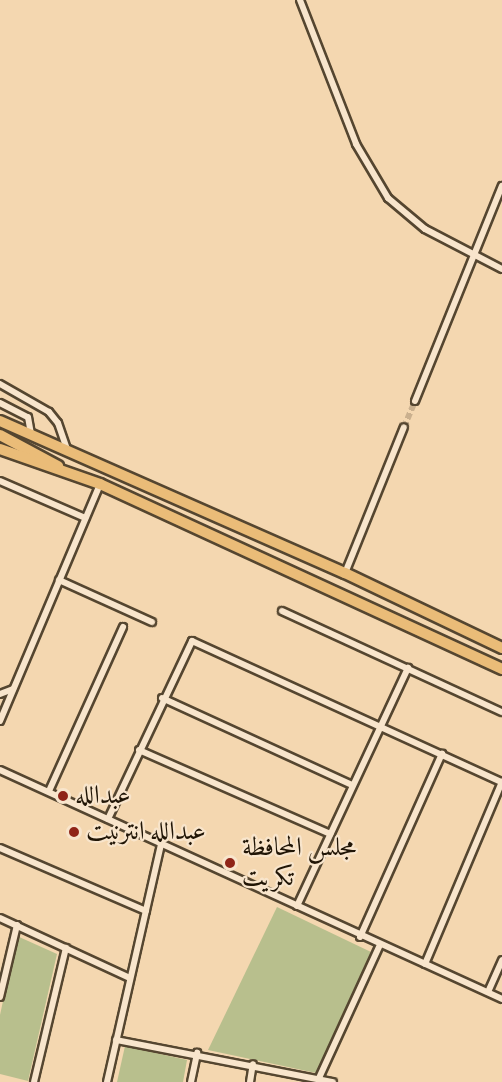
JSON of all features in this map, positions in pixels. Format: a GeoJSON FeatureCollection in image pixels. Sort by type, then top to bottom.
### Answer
{"type":"FeatureCollection","features":[{"type":"Feature","properties":{"kind":"main road"},"geometry":{"type":"LineString","coordinates":[[0,421],[350,575],[502,648]]}},
{"type":"Feature","properties":{"kind":"main road"},"geometry":{"type":"LineString","coordinates":[[0,435],[67,472]]}},
{"type":"Feature","properties":{"kind":"main road"},"geometry":{"type":"LineString","coordinates":[[0,449],[100,484],[348,596],[502,669]]}},
{"type":"Feature","properties":{"kind":"main road"},"geometry":{"type":"LineString","coordinates":[[348,596],[350,575]]}},
{"type":"Feature","properties":{"kind":"street"},"geometry":{"type":"LineString","coordinates":[[300,0],[356,144],[374,177],[402,212],[473,257],[502,269]]}},
{"type":"Feature","properties":{"kind":"street"},"geometry":{"type":"LineString","coordinates":[[415,400],[502,186]]}},
{"type":"Feature","properties":{"kind":"street"},"geometry":{"type":"LineString","coordinates":[[0,384],[49,412],[60,427],[67,449]]}},
{"type":"Feature","properties":{"kind":"street"},"geometry":{"type":"LineString","coordinates":[[0,403],[28,417],[31,434]]}},
{"type":"Feature","properties":{"kind":"street"},"geometry":{"type":"LineString","coordinates":[[350,575],[404,427]]}},
{"type":"Feature","properties":{"kind":"street"},"geometry":{"type":"LineString","coordinates":[[0,481],[85,518]]}},
{"type":"Feature","properties":{"kind":"street"},"geometry":{"type":"LineString","coordinates":[[0,721],[100,484]]}},
{"type":"Feature","properties":{"kind":"street"},"geometry":{"type":"LineString","coordinates":[[60,580],[152,622]]}},
{"type":"Feature","properties":{"kind":"street"},"geometry":{"type":"LineString","coordinates":[[282,611],[502,712]]}},
{"type":"Feature","properties":{"kind":"street"},"geometry":{"type":"LineString","coordinates":[[49,791],[123,627]]}},
{"type":"Feature","properties":{"kind":"street"},"geometry":{"type":"LineString","coordinates":[[108,819],[187,644],[194,641],[380,725],[502,782],[425,964]]}},
{"type":"Feature","properties":{"kind":"street"},"geometry":{"type":"LineString","coordinates":[[297,906],[408,668]]}},
{"type":"Feature","properties":{"kind":"street"},"geometry":{"type":"LineString","coordinates":[[0,694],[13,689]]}},
{"type":"Feature","properties":{"kind":"street"},"geometry":{"type":"LineString","coordinates":[[162,698],[352,785]]}},
{"type":"Feature","properties":{"kind":"street"},"geometry":{"type":"LineString","coordinates":[[139,750],[330,834]]}},
{"type":"Feature","properties":{"kind":"street"},"geometry":{"type":"LineString","coordinates":[[360,937],[442,754]]}},
{"type":"Feature","properties":{"kind":"street"},"geometry":{"type":"LineString","coordinates":[[0,770],[360,937],[502,999]]}},
{"type":"Feature","properties":{"kind":"street"},"geometry":{"type":"LineString","coordinates":[[106,1082],[161,844]]}},
{"type":"Feature","properties":{"kind":"street"},"geometry":{"type":"LineString","coordinates":[[0,848],[146,910]]}},
{"type":"Feature","properties":{"kind":"street"},"geometry":{"type":"LineString","coordinates":[[0,918],[130,978]]}},
{"type":"Feature","properties":{"kind":"street"},"geometry":{"type":"LineString","coordinates":[[0,997],[16,925]]}},
{"type":"Feature","properties":{"kind":"street"},"geometry":{"type":"LineString","coordinates":[[319,1078],[381,945]]}},
{"type":"Feature","properties":{"kind":"street"},"geometry":{"type":"LineString","coordinates":[[34,1082],[66,948]]}},
{"type":"Feature","properties":{"kind":"street"},"geometry":{"type":"LineString","coordinates":[[488,992],[502,960]]}},
{"type":"Feature","properties":{"kind":"street"},"geometry":{"type":"LineString","coordinates":[[116,1040],[197,1053],[253,1064],[303,1078],[319,1078],[333,1082]]}},
{"type":"Feature","properties":{"kind":"street"},"geometry":{"type":"LineString","coordinates":[[190,1082],[197,1053]]}},
{"type":"Feature","properties":{"kind":"street"},"geometry":{"type":"LineString","coordinates":[[250,1082],[253,1064]]}},
{"type":"Feature","properties":{"kind":"green space"},"geometry":{"type":"Polygon","coordinates":[[[277,907],[371,952],[316,1073],[208,1050],[277,907]]]}},
{"type":"Feature","properties":{"kind":"green space"},"geometry":{"type":"Polygon","coordinates":[[[17,936],[57,954],[28,1081],[0,1074],[0,1015],[17,936]]]}},
{"type":"Feature","properties":{"kind":"green space"},"geometry":{"type":"Polygon","coordinates":[[[125,1046],[187,1060],[183,1082],[117,1082],[125,1046]]]}},
{"type":"Feature","properties":{"kind":"tunnel"},"geometry":{"type":"LineString","coordinates":[[404,427],[415,401]]}},
{"type":"Feature","properties":{"kind":"place","name":"عبدالله"},"geometry":{"type":"Point","coordinates":[63,796]}},
{"type":"Feature","properties":{"kind":"place","name":"عبدالله انترنيت"},"geometry":{"type":"Point","coordinates":[74,832]}},
{"type":"Feature","properties":{"kind":"place","name":"مجلس المحافظة تكريت"},"geometry":{"type":"Point","coordinates":[230,863]}}]}
